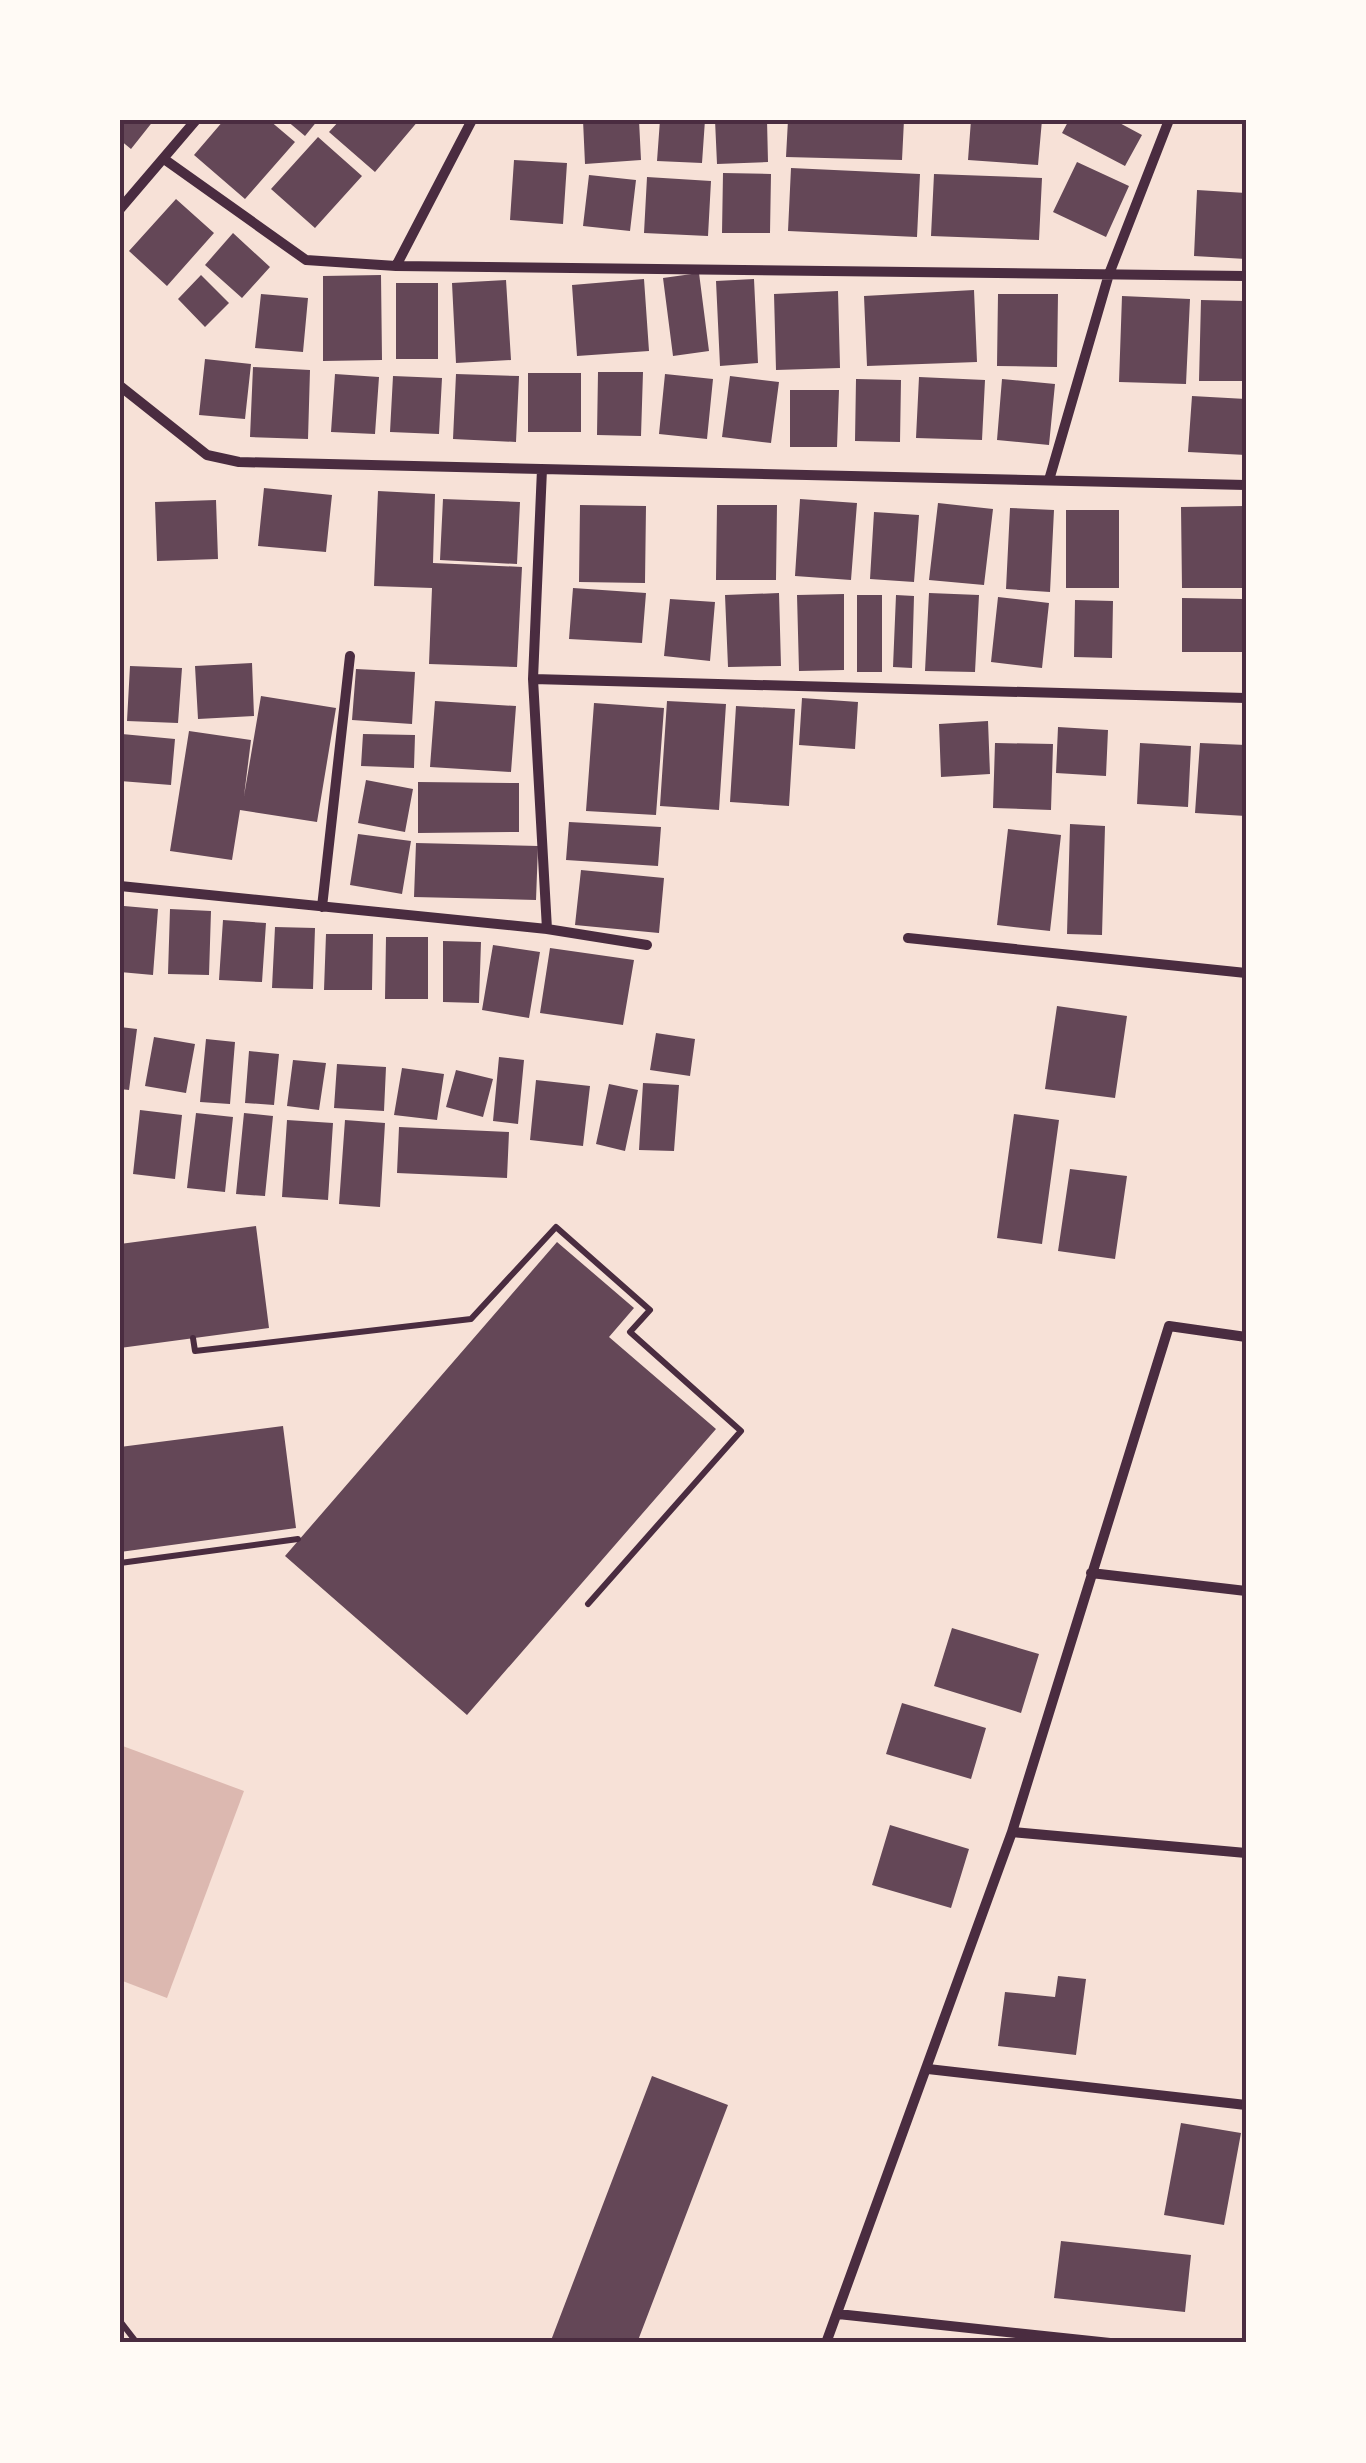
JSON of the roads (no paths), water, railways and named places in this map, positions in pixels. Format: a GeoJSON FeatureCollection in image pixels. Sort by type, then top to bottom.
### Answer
{"type":"FeatureCollection","features":[{"type":"Feature","properties":{"kind":"street"},"geometry":{"type":"LineString","coordinates":[[120,209],[196,120]]}},
{"type":"Feature","properties":{"kind":"street"},"geometry":{"type":"LineString","coordinates":[[396,266],[472,120]]}},
{"type":"Feature","properties":{"kind":"street"},"geometry":{"type":"LineString","coordinates":[[1049,480],[1109,274],[1169,120]]}},
{"type":"Feature","properties":{"kind":"street"},"geometry":{"type":"LineString","coordinates":[[164,159],[306,260],[396,266],[1246,276]]}},
{"type":"Feature","properties":{"kind":"street"},"geometry":{"type":"LineString","coordinates":[[120,386],[207,455],[239,462],[1246,485]]}},
{"type":"Feature","properties":{"kind":"street"},"geometry":{"type":"LineString","coordinates":[[542,469],[533,679],[547,929]]}},
{"type":"Feature","properties":{"kind":"street"},"geometry":{"type":"LineString","coordinates":[[322,907],[350,656]]}},
{"type":"Feature","properties":{"kind":"street"},"geometry":{"type":"LineString","coordinates":[[533,679],[1246,698]]}},
{"type":"Feature","properties":{"kind":"street"},"geometry":{"type":"LineString","coordinates":[[120,886],[547,929],[646,945]]}},
{"type":"Feature","properties":{"kind":"street"},"geometry":{"type":"LineString","coordinates":[[908,938],[1246,973]]}},
{"type":"Feature","properties":{"kind":"street"},"geometry":{"type":"LineString","coordinates":[[826,2343],[1012,1832],[1170,1326],[1246,1336]]}},
{"type":"Feature","properties":{"kind":"street"},"geometry":{"type":"LineString","coordinates":[[1091,1573],[1246,1591]]}},
{"type":"Feature","properties":{"kind":"street"},"geometry":{"type":"LineString","coordinates":[[1012,1832],[1246,1853]]}},
{"type":"Feature","properties":{"kind":"street"},"geometry":{"type":"LineString","coordinates":[[928,2069],[1246,2105]]}},
{"type":"Feature","properties":{"kind":"street"},"geometry":{"type":"LineString","coordinates":[[838,2314],[1110,2343]]}}]}
